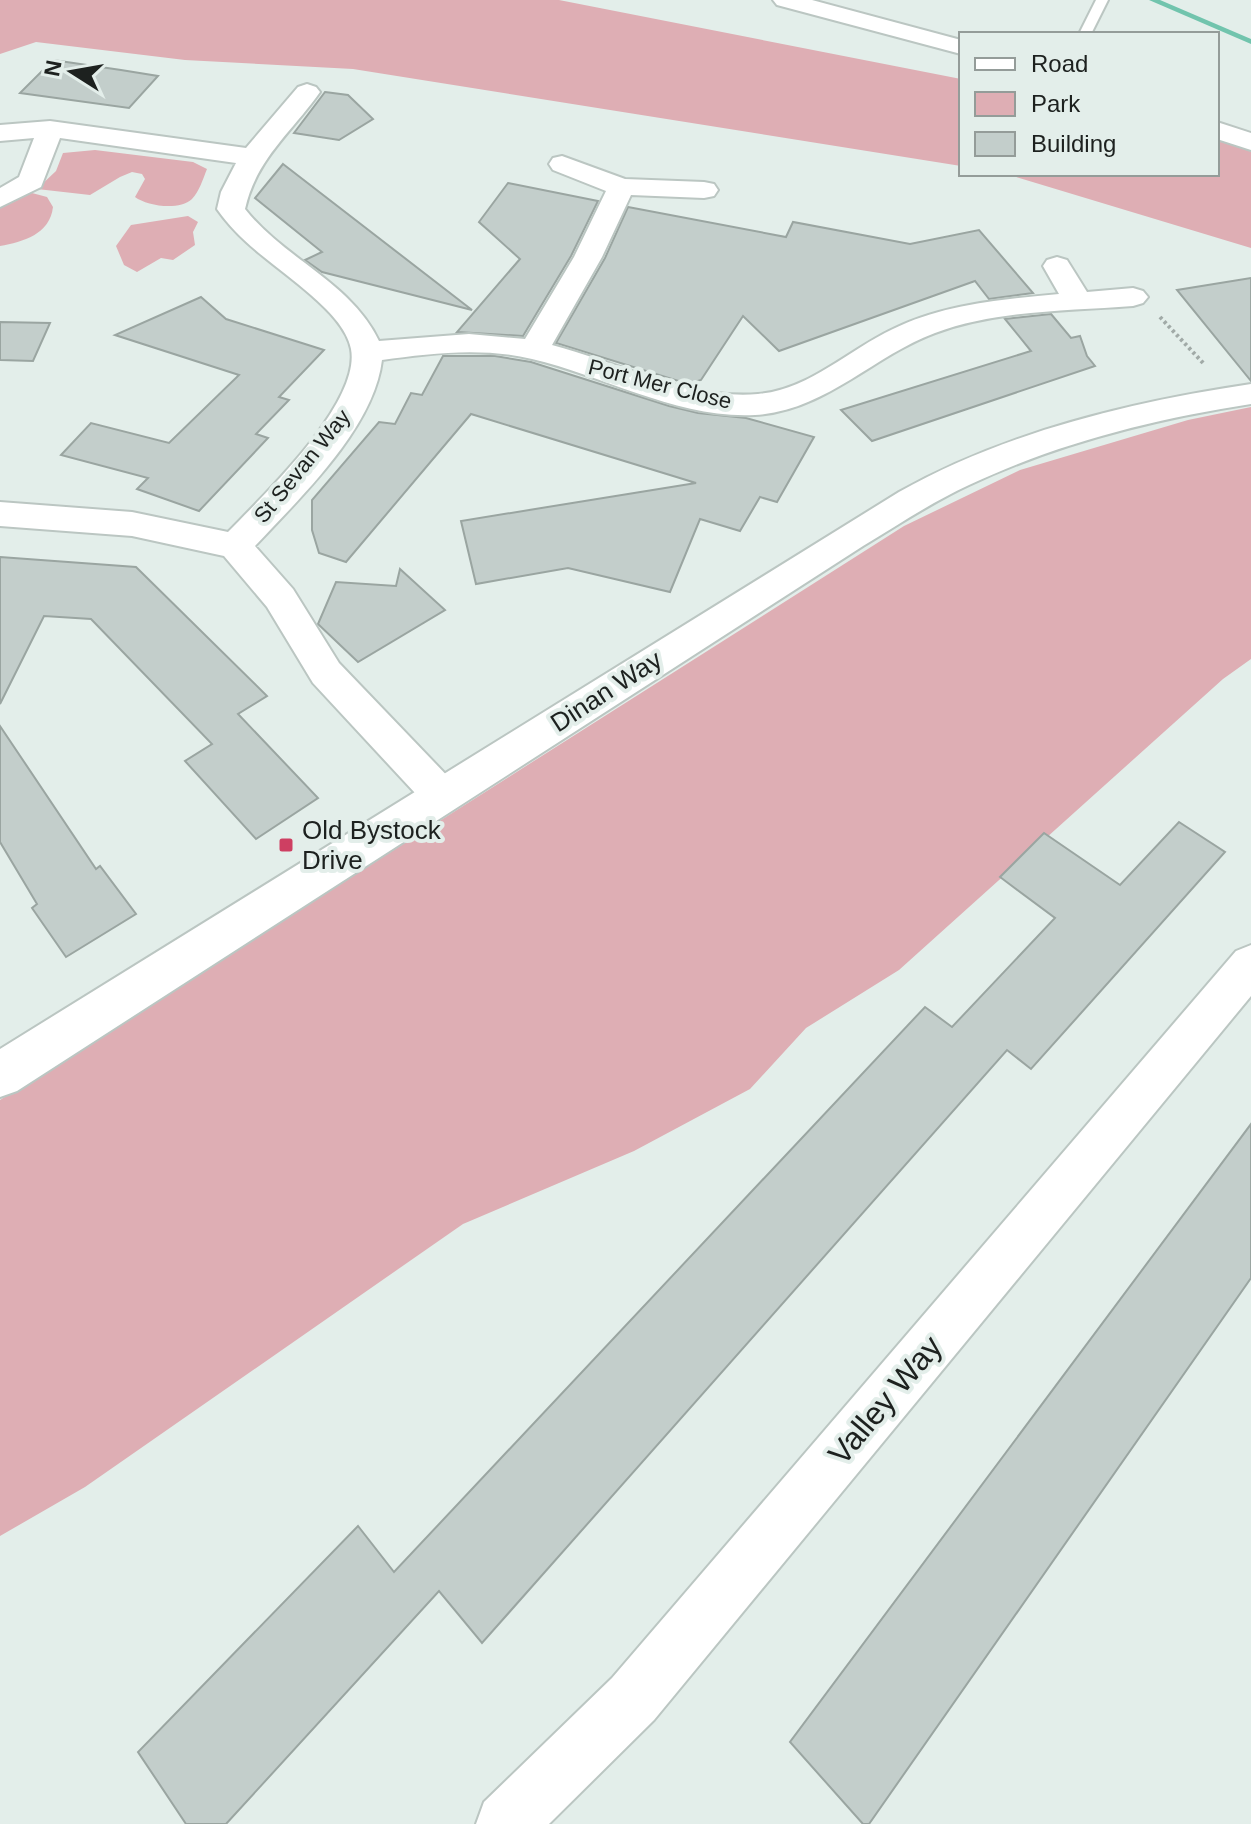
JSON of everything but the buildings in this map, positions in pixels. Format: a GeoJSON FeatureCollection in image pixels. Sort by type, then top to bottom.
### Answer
{"type":"FeatureCollection","features":[{"type":"Feature","properties":{"kind":"street"},"geometry":{"type":"LineString","coordinates":[[785,0],[959,46]]}},
{"type":"Feature","properties":{"kind":"street"},"geometry":{"type":"LineString","coordinates":[[307,92],[253,157],[234,186],[231,209],[253,237],[329,296],[353,323],[367,352]]}},
{"type":"Feature","properties":{"kind":"street"},"geometry":{"type":"LineString","coordinates":[[0,133],[50,129],[253,157]]}},
{"type":"Feature","properties":{"kind":"street"},"geometry":{"type":"LineString","coordinates":[[0,199],[31,181],[50,129]]}},
{"type":"Feature","properties":{"kind":"street"},"geometry":{"type":"LineString","coordinates":[[1219,131],[1251,142]]}},
{"type":"Feature","properties":{"kind":"street"},"geometry":{"type":"LineString","coordinates":[[562,164],[621,187],[704,190]]}},
{"type":"Feature","properties":{"kind":"street"},"geometry":{"type":"LineString","coordinates":[[534,350],[588,257],[621,187]]}},
{"type":"Feature","properties":{"kind":"street"},"geometry":{"type":"LineString","coordinates":[[1057,266],[1078,302]]}},
{"type":"Feature","properties":{"kind":"street","name":"Port Mer Close"},"geometry":{"type":"LineString","coordinates":[[367,352],[468,342],[534,350],[664,389],[720,402],[775,404],[819,386],[876,349],[930,325],[1017,305],[1127,298]]}},
{"type":"Feature","properties":{"kind":"street","name":"St Sevan Way"},"geometry":{"type":"LineString","coordinates":[[235,546],[324,447],[348,414],[364,380],[367,352]]}},
{"type":"Feature","properties":{"kind":"street","name":"Dinan Way"},"geometry":{"type":"LineString","coordinates":[[0,1075],[850,537],[971,470],[1076,431],[1196,402],[1251,394]]}},
{"type":"Feature","properties":{"kind":"street"},"geometry":{"type":"LineString","coordinates":[[0,514],[132,524],[235,546],[280,598],[326,673],[442,796]]}},
{"type":"Feature","properties":{"kind":"street","name":"Valley Way"},"geometry":{"type":"LineString","coordinates":[[506,1824],[633,1699],[1251,964]]}},
{"type":"Feature","properties":{"kind":"lane"},"geometry":{"type":"LineString","coordinates":[[1086,32],[1102,0]]}},
{"type":"Feature","properties":{"kind":"path"},"geometry":{"type":"LineString","coordinates":[[1127,298],[1154,310],[1206,366]]}},
{"type":"Feature","properties":{"kind":"green space"},"geometry":{"type":"Polygon","coordinates":[[[0,0],[559,0],[959,79],[959,166],[353,69],[185,60],[36,42],[0,54],[0,0]]]}},
{"type":"Feature","properties":{"kind":"green space"},"geometry":{"type":"Polygon","coordinates":[[[1219,129],[1251,135],[1251,248],[1013,176],[1219,176],[1219,129]]]}},
{"type":"Feature","properties":{"kind":"green space"},"geometry":{"type":"Polygon","coordinates":[[[95,150],[193,162],[207,169],[192,199],[171,206],[155,205],[135,197],[145,179],[142,174],[132,172],[90,195],[37,189],[56,171],[63,153],[95,150]]]}},
{"type":"Feature","properties":{"kind":"green space"},"geometry":{"type":"Polygon","coordinates":[[[32,193],[47,197],[53,207],[47,224],[26,239],[0,246],[0,207],[32,193]]]}},
{"type":"Feature","properties":{"kind":"green space"},"geometry":{"type":"Polygon","coordinates":[[[188,216],[198,222],[193,232],[195,245],[173,260],[161,258],[137,272],[124,265],[116,246],[131,225],[188,216]]]}},
{"type":"Feature","properties":{"kind":"green space"},"geometry":{"type":"Polygon","coordinates":[[[1251,407],[1251,659],[1223,679],[899,970],[806,1028],[750,1089],[634,1151],[463,1224],[85,1487],[0,1536],[0,1100],[904,526],[1020,470],[1188,420],[1251,407]]]}},
{"type":"Feature","properties":{"kind":"waterway"},"geometry":{"type":"LineString","coordinates":[[1153,0],[1251,42]]}},
{"type":"Feature","properties":{"kind":"place","name":"Old Bystock Drive"},"geometry":{"type":"Point","coordinates":[286,845]}}]}
